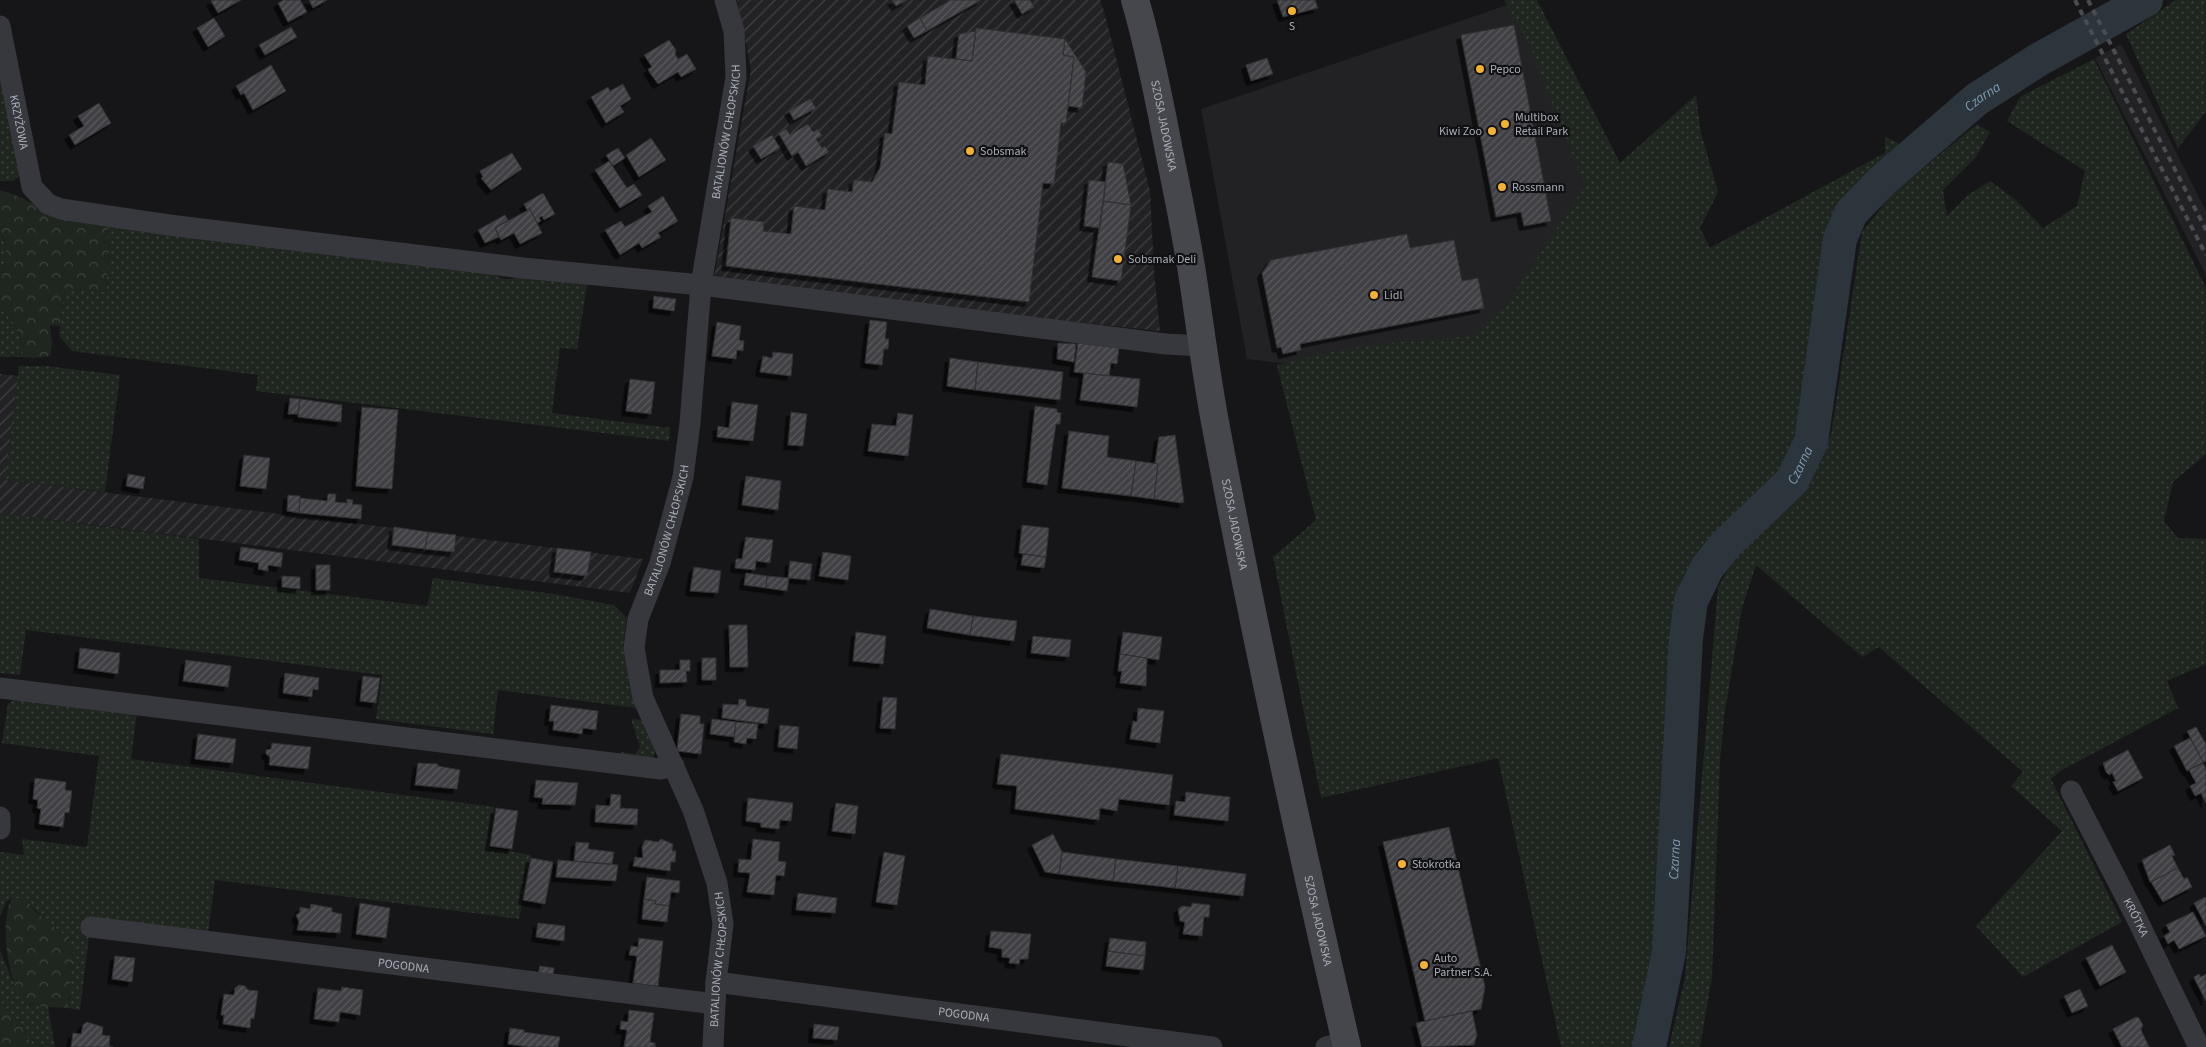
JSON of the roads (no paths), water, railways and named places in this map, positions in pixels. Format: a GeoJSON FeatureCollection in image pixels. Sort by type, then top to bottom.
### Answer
{"type":"FeatureCollection","features":[{"type":"Feature","properties":{"kind":"main road","name":"SZOSA JADOWSKA"},"geometry":{"type":"LineString","coordinates":[[1135,0],[1147,45],[1166,136],[1192,278],[1202,346],[1257,642],[1340,1045]]}},
{"type":"Feature","properties":{"kind":"street","name":"BATALIONÓW CHŁOPSKICH"},"geometry":{"type":"LineString","coordinates":[[713,1047],[716,982],[723,924],[717,883],[693,810],[643,698],[635,663],[634,634],[640,611],[660,563],[683,478],[690,423],[701,285],[736,77],[734,31],[725,0]]}},
{"type":"Feature","properties":{"kind":"street","name":"KRZYŻOWA"},"geometry":{"type":"LineString","coordinates":[[0,26],[32,187],[48,204],[61,209],[170,225],[523,268],[701,285]]}},
{"type":"Feature","properties":{"kind":"street"},"geometry":{"type":"LineString","coordinates":[[701,285],[1166,344],[1202,346]]}},
{"type":"Feature","properties":{"kind":"street"},"geometry":{"type":"LineString","coordinates":[[0,688],[661,768],[674,766]]}},
{"type":"Feature","properties":{"kind":"street","name":"KRÓTKA"},"geometry":{"type":"LineString","coordinates":[[2071,790],[2197,1042]]}},
{"type":"Feature","properties":{"kind":"street"},"geometry":{"type":"LineString","coordinates":[[0,816],[0,829]]}},
{"type":"Feature","properties":{"kind":"street","name":"POGODNA"},"geometry":{"type":"LineString","coordinates":[[92,927],[715,1004]]}},
{"type":"Feature","properties":{"kind":"street","name":"POGODNA"},"geometry":{"type":"LineString","coordinates":[[716,982],[1212,1047]]}},
{"type":"Feature","properties":{"kind":"waterway","name":"Czarna"},"geometry":{"type":"LineString","coordinates":[[1649,1047],[1669,952],[1686,638],[1691,601],[1707,568],[1725,545],[1792,481],[1811,442],[1840,239],[1851,213],[1882,181],[1977,99],[2038,60],[2146,0]]}},
{"type":"Feature","properties":{"kind":"railway"},"geometry":{"type":"LineString","coordinates":[[2075,0],[2206,255]]}},
{"type":"Feature","properties":{"kind":"railway"},"geometry":{"type":"LineString","coordinates":[[2088,0],[2206,230]]}},
{"type":"Feature","properties":{"kind":"place","name":"S"},"geometry":{"type":"Point","coordinates":[1292,11]}},
{"type":"Feature","properties":{"kind":"place","name":"Pepco"},"geometry":{"type":"Point","coordinates":[1480,69]}},
{"type":"Feature","properties":{"kind":"place","name":"Multibox Retail Park"},"geometry":{"type":"Point","coordinates":[1505,124]}},
{"type":"Feature","properties":{"kind":"place","name":"Kiwi Zoo"},"geometry":{"type":"Point","coordinates":[1492,131]}},
{"type":"Feature","properties":{"kind":"place","name":"Sobsmak"},"geometry":{"type":"Point","coordinates":[970,151]}},
{"type":"Feature","properties":{"kind":"place","name":"Rossmann"},"geometry":{"type":"Point","coordinates":[1502,187]}},
{"type":"Feature","properties":{"kind":"place","name":"Sobsmak Deli"},"geometry":{"type":"Point","coordinates":[1118,259]}},
{"type":"Feature","properties":{"kind":"place","name":"Lidl"},"geometry":{"type":"Point","coordinates":[1374,295]}},
{"type":"Feature","properties":{"kind":"place","name":"Stokrotka"},"geometry":{"type":"Point","coordinates":[1402,864]}},
{"type":"Feature","properties":{"kind":"place","name":"Auto Partner S.A."},"geometry":{"type":"Point","coordinates":[1424,965]}}]}
